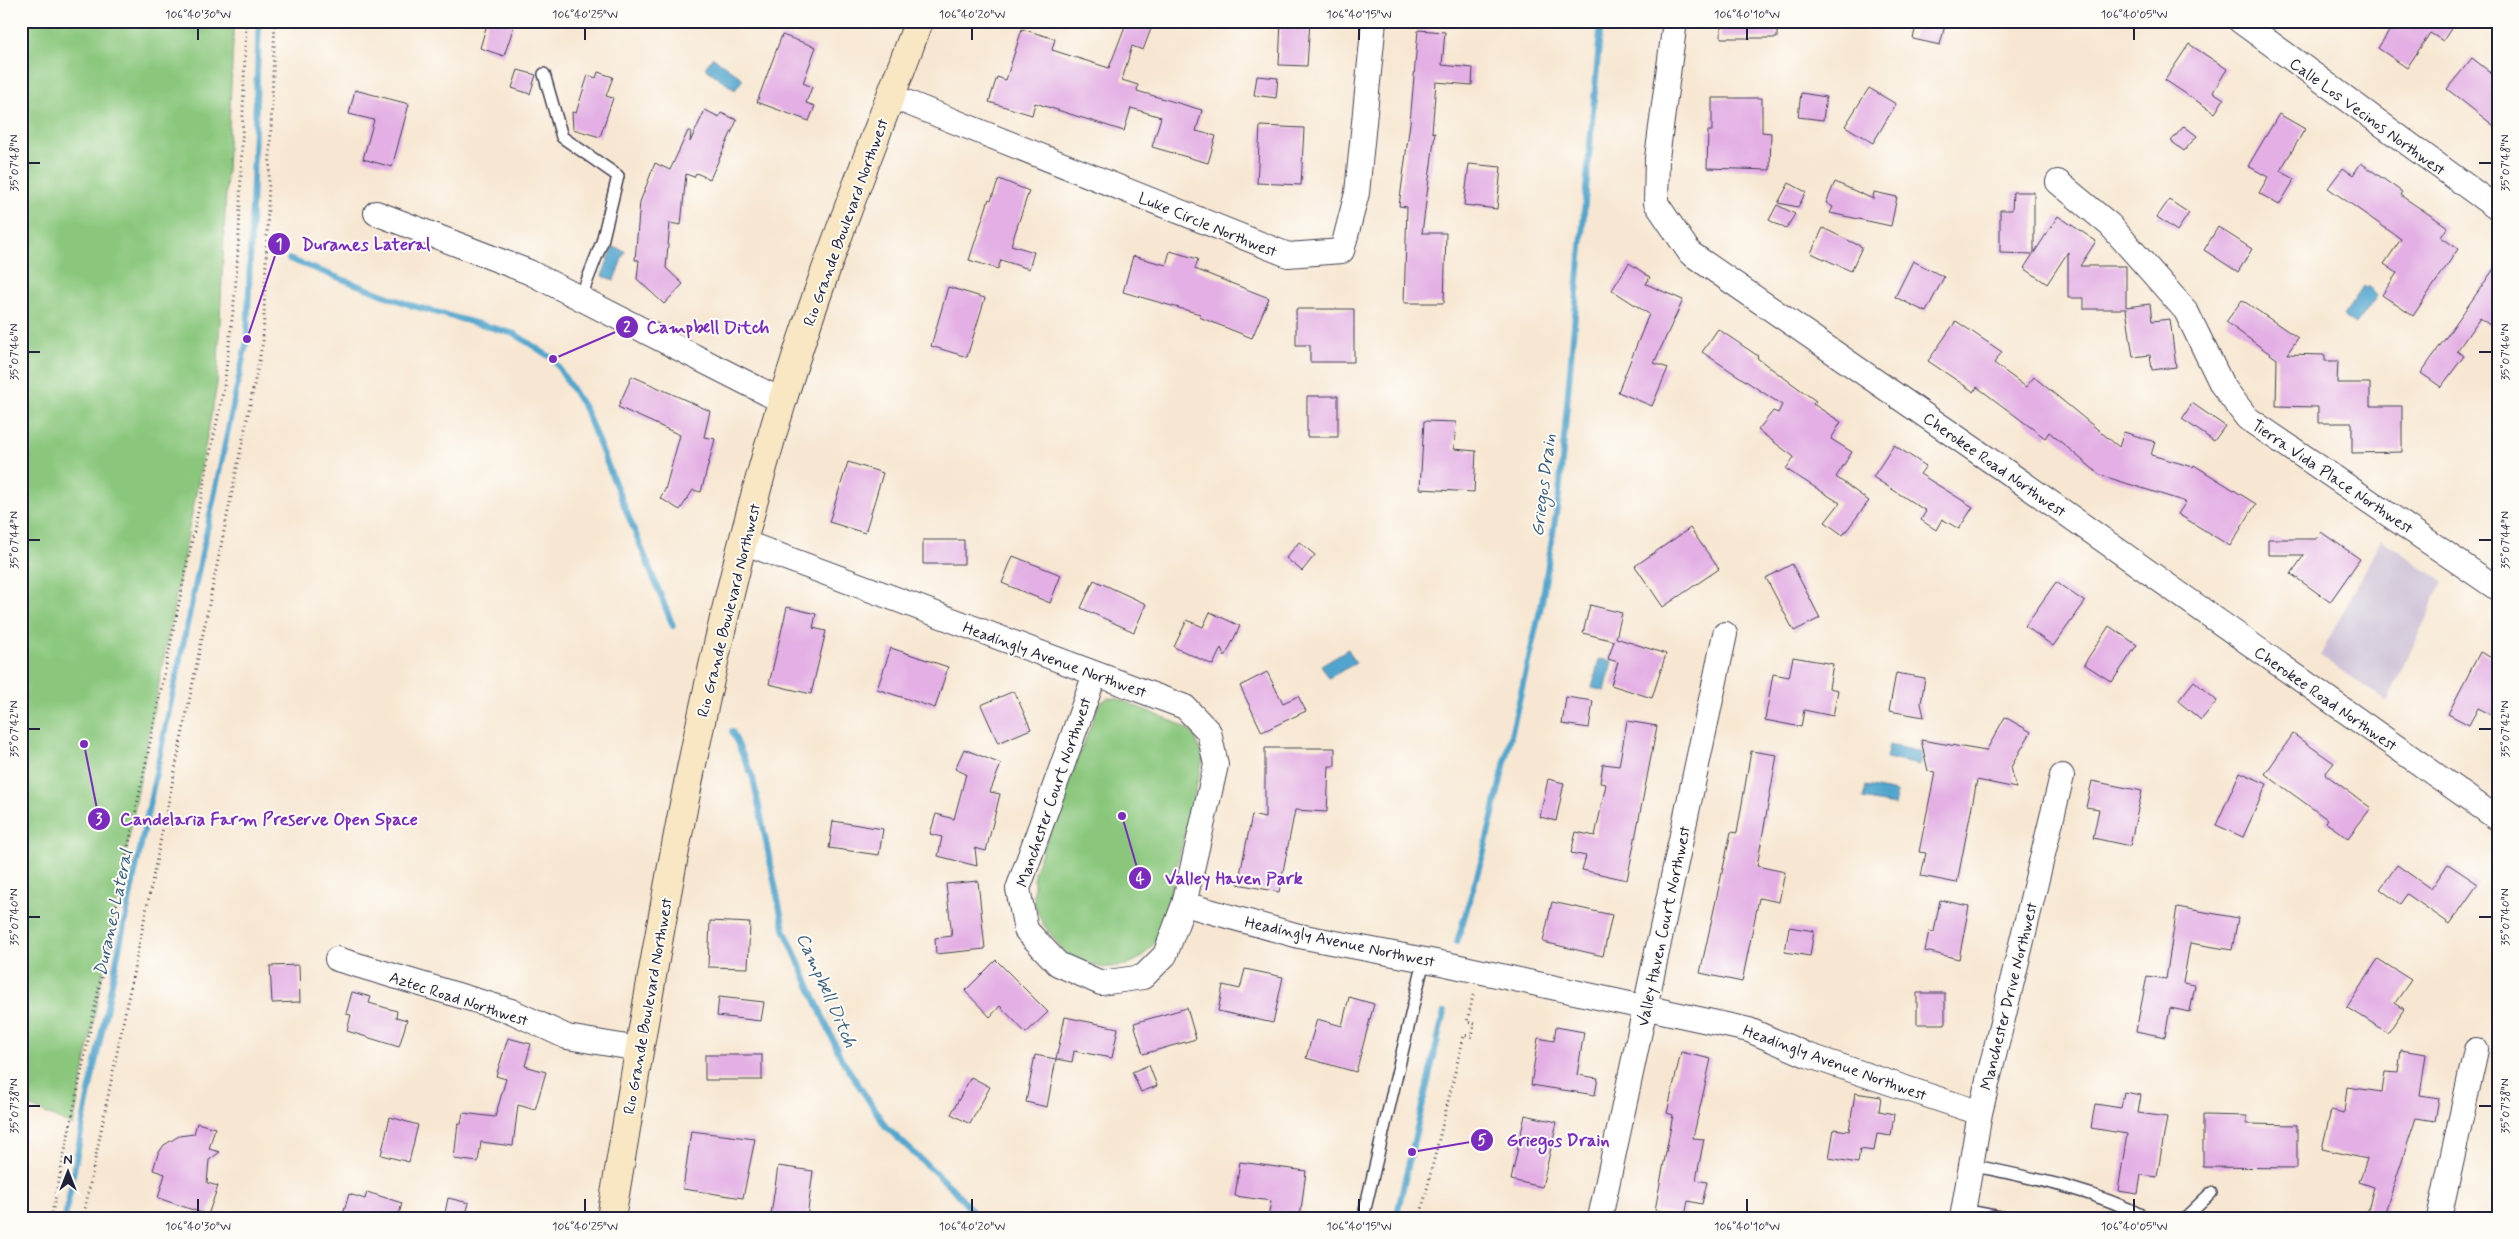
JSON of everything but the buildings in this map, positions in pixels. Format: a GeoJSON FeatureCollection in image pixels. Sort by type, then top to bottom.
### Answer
{"type":"FeatureCollection","features":[{"type":"Feature","properties":{"kind":"main road","name":"Rio Grande Boulevard Northwest"},"geometry":{"type":"LineString","coordinates":[[611,1218],[671,865],[715,657],[742,542],[782,401],[838,236],[919,21]]}},
{"type":"Feature","properties":{"kind":"street","name":"Luke Circle Northwest"},"geometry":{"type":"LineString","coordinates":[[891,96],[1288,255],[1342,251],[1357,193],[1374,21]]}},
{"type":"Feature","properties":{"kind":"street","name":"Cherokee Road Northwest"},"geometry":{"type":"LineString","coordinates":[[1675,21],[1657,158],[1656,203],[1690,254],[2009,474],[2498,818]]}},
{"type":"Feature","properties":{"kind":"street","name":"Calle Los Vecinos Northwest"},"geometry":{"type":"LineString","coordinates":[[2240,21],[2498,209]]}},
{"type":"Feature","properties":{"kind":"street","name":"Tierra Vida Place Northwest"},"geometry":{"type":"LineString","coordinates":[[2058,182],[2110,225],[2186,311],[2222,385],[2247,418],[2498,589]]}},
{"type":"Feature","properties":{"kind":"street"},"geometry":{"type":"LineString","coordinates":[[376,213],[529,272],[782,401]]}},
{"type":"Feature","properties":{"kind":"street","name":"Headingly Avenue Northwest"},"geometry":{"type":"LineString","coordinates":[[742,542],[1185,707],[1209,732],[1216,765],[1184,904],[1299,936],[1478,971],[1749,1030],[1807,1055],[1980,1113]]}},
{"type":"Feature","properties":{"kind":"street","name":"Valley Haven Court Northwest"},"geometry":{"type":"LineString","coordinates":[[1600,1218],[1725,634]]}},
{"type":"Feature","properties":{"kind":"street","name":"Manchester Court Northwest"},"geometry":{"type":"LineString","coordinates":[[1095,674],[1018,889],[1026,930],[1058,964],[1101,983],[1143,977],[1165,955],[1184,904]]}},
{"type":"Feature","properties":{"kind":"street","name":"Manchester Drive Northwest"},"geometry":{"type":"LineString","coordinates":[[1962,1214],[1980,1113],[2062,776]]}},
{"type":"Feature","properties":{"kind":"street","name":"Aztec Road Northwest"},"geometry":{"type":"LineString","coordinates":[[337,959],[511,1011],[567,1037],[639,1048]]}},
{"type":"Feature","properties":{"kind":"street"},"geometry":{"type":"LineString","coordinates":[[2440,1218],[2476,1050]]}},
{"type":"Feature","properties":{"kind":"lane"},"geometry":{"type":"LineString","coordinates":[[544,74],[562,137],[618,176],[602,242],[580,299]]}},
{"type":"Feature","properties":{"kind":"lane"},"geometry":{"type":"LineString","coordinates":[[1365,1209],[1424,960]]}},
{"type":"Feature","properties":{"kind":"lane"},"geometry":{"type":"LineString","coordinates":[[1971,1165],[2066,1186],[2122,1204],[2147,1218]]}},
{"type":"Feature","properties":{"kind":"lane"},"geometry":{"type":"LineString","coordinates":[[2185,1218],[2212,1193]]}},
{"type":"Feature","properties":{"kind":"lane"},"geometry":{"type":"LineString","coordinates":[[1962,1214],[2005,1218]]}},
{"type":"Feature","properties":{"kind":"path"},"geometry":{"type":"LineString","coordinates":[[51,1218],[224,387],[238,243],[246,21]]}},
{"type":"Feature","properties":{"kind":"path"},"geometry":{"type":"LineString","coordinates":[[83,1218],[263,341],[275,21]]}},
{"type":"Feature","properties":{"kind":"path"},"geometry":{"type":"LineString","coordinates":[[1420,1218],[1464,1035],[1472,1037],[1475,1024],[1466,1022],[1478,971]]}},
{"type":"Feature","properties":{"kind":"shaded area"},"geometry":{"type":"Polygon","coordinates":[[[2381,539],[2443,582],[2387,702],[2320,656],[2381,539]]]}},
{"type":"Feature","properties":{"kind":"green space"},"geometry":{"type":"Polygon","coordinates":[[[21,21],[234,21],[217,385],[73,1126],[21,1102],[21,21]]]}},
{"type":"Feature","properties":{"kind":"green space"},"geometry":{"type":"Polygon","coordinates":[[[1107,698],[1116,698],[1179,724],[1194,734],[1203,759],[1159,938],[1141,958],[1126,965],[1103,968],[1069,958],[1043,924],[1034,903],[1034,873],[1099,704],[1107,698]]]}},
{"type":"Feature","properties":{"kind":"water"},"geometry":{"type":"Polygon","coordinates":[[[713,57],[743,79],[735,90],[705,68],[713,57]]]}},
{"type":"Feature","properties":{"kind":"water"},"geometry":{"type":"Polygon","coordinates":[[[613,247],[625,251],[614,280],[602,276],[613,247]]]}},
{"type":"Feature","properties":{"kind":"water"},"geometry":{"type":"Polygon","coordinates":[[[2364,286],[2367,288],[2369,286],[2377,296],[2356,325],[2343,316],[2364,286]]]}},
{"type":"Feature","properties":{"kind":"water"},"geometry":{"type":"Polygon","coordinates":[[[1348,649],[1356,663],[1329,678],[1321,665],[1348,649]]]}},
{"type":"Feature","properties":{"kind":"water"},"geometry":{"type":"Polygon","coordinates":[[[1599,659],[1612,661],[1605,691],[1592,688],[1599,659]]]}},
{"type":"Feature","properties":{"kind":"water"},"geometry":{"type":"Polygon","coordinates":[[[1889,745],[1922,752],[1919,765],[1886,758],[1889,745]]]}},
{"type":"Feature","properties":{"kind":"water"},"geometry":{"type":"Polygon","coordinates":[[[1866,786],[1897,792],[1894,805],[1863,799],[1866,786]]]}},
{"type":"Feature","properties":{"kind":"waterway","name":"Duranes Lateral"},"geometry":{"type":"LineString","coordinates":[[65,1218],[86,1107],[247,339],[259,21]]}},
{"type":"Feature","properties":{"kind":"waterway","name":"Griegos Drain"},"geometry":{"type":"LineString","coordinates":[[1457,942],[1484,852],[1542,602],[1559,495],[1601,21]]}},
{"type":"Feature","properties":{"kind":"waterway","name":"Campbell Ditch"},"geometry":{"type":"LineString","coordinates":[[289,259],[410,305],[515,334],[553,359],[585,409],[673,626]]}},
{"type":"Feature","properties":{"kind":"waterway","name":"Campbell Ditch"},"geometry":{"type":"LineString","coordinates":[[732,731],[753,778],[784,929],[841,1058],[886,1127],[952,1188],[978,1218]]}},
{"type":"Feature","properties":{"kind":"waterway","name":"Griegos Drain"},"geometry":{"type":"LineString","coordinates":[[1396,1218],[1444,1012]]}},
{"type":"Feature","properties":{"kind":"place","name":"Duranes Lateral"},"geometry":{"type":"Point","coordinates":[247,339]}},
{"type":"Feature","properties":{"kind":"place","name":"Campbell Ditch"},"geometry":{"type":"Point","coordinates":[553,359]}},
{"type":"Feature","properties":{"kind":"place","name":"Candelaria Farm Preserve Open Space"},"geometry":{"type":"Point","coordinates":[84,744]}},
{"type":"Feature","properties":{"kind":"place","name":"Valley Haven Park"},"geometry":{"type":"Point","coordinates":[1122,816]}},
{"type":"Feature","properties":{"kind":"place","name":"Griegos Drain"},"geometry":{"type":"Point","coordinates":[1412,1152]}}]}
